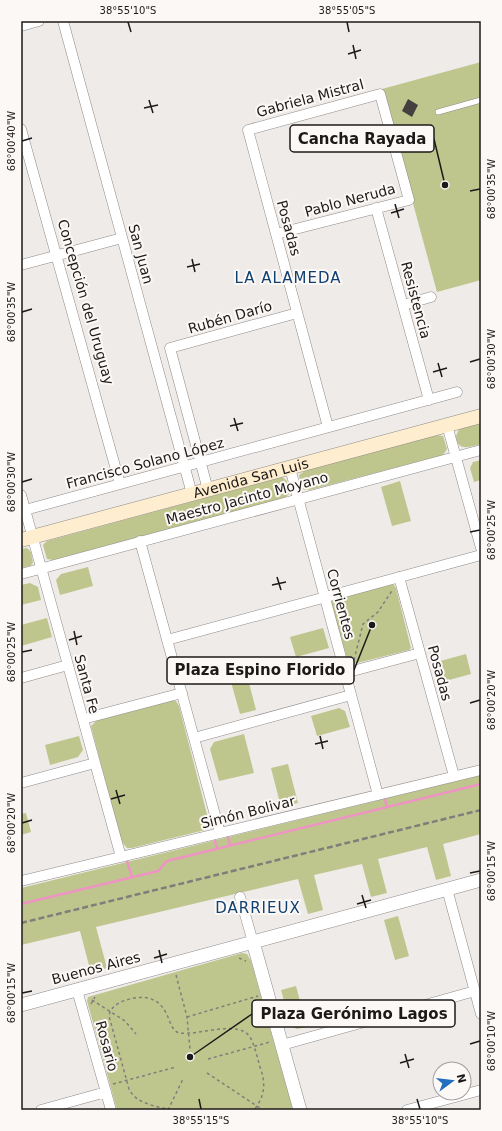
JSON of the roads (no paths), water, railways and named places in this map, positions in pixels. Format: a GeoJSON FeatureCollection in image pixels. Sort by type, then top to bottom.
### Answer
{"type":"FeatureCollection","features":[{"type":"Feature","properties":{"kind":"main road","name":"Avenida San Luis"},"geometry":{"type":"LineString","coordinates":[[27,539],[481,416]]}},
{"type":"Feature","properties":{"kind":"street"},"geometry":{"type":"LineString","coordinates":[[21,26],[40,21]]}},
{"type":"Feature","properties":{"kind":"street","name":"San Juan"},"geometry":{"type":"LineString","coordinates":[[63,21],[192,494]]}},
{"type":"Feature","properties":{"kind":"street","name":"Gabriela Mistral"},"geometry":{"type":"LineString","coordinates":[[248,130],[380,94],[409,200]]}},
{"type":"Feature","properties":{"kind":"street","name":"Concepción del Uruguay"},"geometry":{"type":"LineString","coordinates":[[21,128],[120,484]]}},
{"type":"Feature","properties":{"kind":"street","name":"Posadas"},"geometry":{"type":"LineString","coordinates":[[248,130],[328,427]]}},
{"type":"Feature","properties":{"kind":"street","name":"Pablo Neruda"},"geometry":{"type":"LineString","coordinates":[[276,234],[409,200]]}},
{"type":"Feature","properties":{"kind":"street","name":"Resistencia"},"geometry":{"type":"LineString","coordinates":[[376,208],[429,400]]}},
{"type":"Feature","properties":{"kind":"street"},"geometry":{"type":"LineString","coordinates":[[21,265],[122,238]]}},
{"type":"Feature","properties":{"kind":"street"},"geometry":{"type":"LineString","coordinates":[[402,305],[431,297]]}},
{"type":"Feature","properties":{"kind":"street","name":"Rubén Darío"},"geometry":{"type":"LineString","coordinates":[[201,462],[170,348],[297,313]]}},
{"type":"Feature","properties":{"kind":"street","name":"Francisco Solano López"},"geometry":{"type":"LineString","coordinates":[[25,510],[457,392]]}},
{"type":"Feature","properties":{"kind":"street"},"geometry":{"type":"LineString","coordinates":[[447,425],[481,548]]}},
{"type":"Feature","properties":{"kind":"street","name":"Maestro Jacinto Moyano"},"geometry":{"type":"LineString","coordinates":[[21,574],[481,450]]}},
{"type":"Feature","properties":{"kind":"street"},"geometry":{"type":"LineString","coordinates":[[201,462],[208,490]]}},
{"type":"Feature","properties":{"kind":"street","name":"Corrientes"},"geometry":{"type":"LineString","coordinates":[[290,468],[378,795]]}},
{"type":"Feature","properties":{"kind":"street","name":"Santa Fe"},"geometry":{"type":"LineString","coordinates":[[21,495],[25,510],[27,539],[41,568],[120,857]]}},
{"type":"Feature","properties":{"kind":"street"},"geometry":{"type":"LineString","coordinates":[[140,542],[220,833]]}},
{"type":"Feature","properties":{"kind":"street"},"geometry":{"type":"LineString","coordinates":[[167,640],[481,555]]}},
{"type":"Feature","properties":{"kind":"street","name":"Posadas"},"geometry":{"type":"LineString","coordinates":[[399,577],[454,776]]}},
{"type":"Feature","properties":{"kind":"street"},"geometry":{"type":"LineString","coordinates":[[345,673],[420,652]]}},
{"type":"Feature","properties":{"kind":"street"},"geometry":{"type":"LineString","coordinates":[[21,678],[68,665]]}},
{"type":"Feature","properties":{"kind":"street"},"geometry":{"type":"LineString","coordinates":[[83,719],[182,693]]}},
{"type":"Feature","properties":{"kind":"street"},"geometry":{"type":"LineString","coordinates":[[194,738],[351,695]]}},
{"type":"Feature","properties":{"kind":"street"},"geometry":{"type":"LineString","coordinates":[[21,783],[95,763]]}},
{"type":"Feature","properties":{"kind":"street","name":"Simón Bolivar"},"geometry":{"type":"LineString","coordinates":[[21,881],[481,770]]}},
{"type":"Feature","properties":{"kind":"street","name":"Buenos Aires"},"geometry":{"type":"LineString","coordinates":[[21,1005],[481,880]]}},
{"type":"Feature","properties":{"kind":"street"},"geometry":{"type":"LineString","coordinates":[[446,889],[481,1014]]}},
{"type":"Feature","properties":{"kind":"street"},"geometry":{"type":"LineString","coordinates":[[240,897],[253,942],[276,1043],[300,1110]]}},
{"type":"Feature","properties":{"kind":"street","name":"Rosario"},"geometry":{"type":"LineString","coordinates":[[77,990],[110,1092],[110,1110]]}},
{"type":"Feature","properties":{"kind":"street"},"geometry":{"type":"LineString","coordinates":[[276,1043],[475,991]]}},
{"type":"Feature","properties":{"kind":"street"},"geometry":{"type":"LineString","coordinates":[[408,1110],[481,1090]]}},
{"type":"Feature","properties":{"kind":"street"},"geometry":{"type":"LineString","coordinates":[[41,1110],[110,1092]]}},
{"type":"Feature","properties":{"kind":"lane"},"geometry":{"type":"LineString","coordinates":[[438,112],[481,100]]}},
{"type":"Feature","properties":{"kind":"waterway"},"geometry":{"type":"LineString","coordinates":[[21,904],[158,871],[167,861],[481,784]]}},
{"type":"Feature","properties":{"kind":"waterway"},"geometry":{"type":"LineString","coordinates":[[384,796],[387,807]]}},
{"type":"Feature","properties":{"kind":"waterway"},"geometry":{"type":"LineString","coordinates":[[227,834],[230,845]]}},
{"type":"Feature","properties":{"kind":"waterway"},"geometry":{"type":"LineString","coordinates":[[214,837],[217,848]]}},
{"type":"Feature","properties":{"kind":"waterway"},"geometry":{"type":"LineString","coordinates":[[126,858],[132,877]]}},
{"type":"Feature","properties":{"kind":"railway"},"geometry":{"type":"LineString","coordinates":[[21,923],[481,810]]}},
{"type":"Feature","properties":{"kind":"place","name":"Cancha Rayada"},"geometry":{"type":"Point","coordinates":[445,185]}},
{"type":"Feature","properties":{"kind":"place","name":"Plaza Espino Florido"},"geometry":{"type":"Point","coordinates":[372,625]}},
{"type":"Feature","properties":{"kind":"place","name":"Plaza Gerónimo Lagos"},"geometry":{"type":"Point","coordinates":[190,1057]}},
{"type":"Feature","properties":{"kind":"district","name":"LA ALAMEDA"},"geometry":{"type":"Point","coordinates":[288,278]}},
{"type":"Feature","properties":{"kind":"district","name":"DARRIEUX"},"geometry":{"type":"Point","coordinates":[258,908]}}]}
